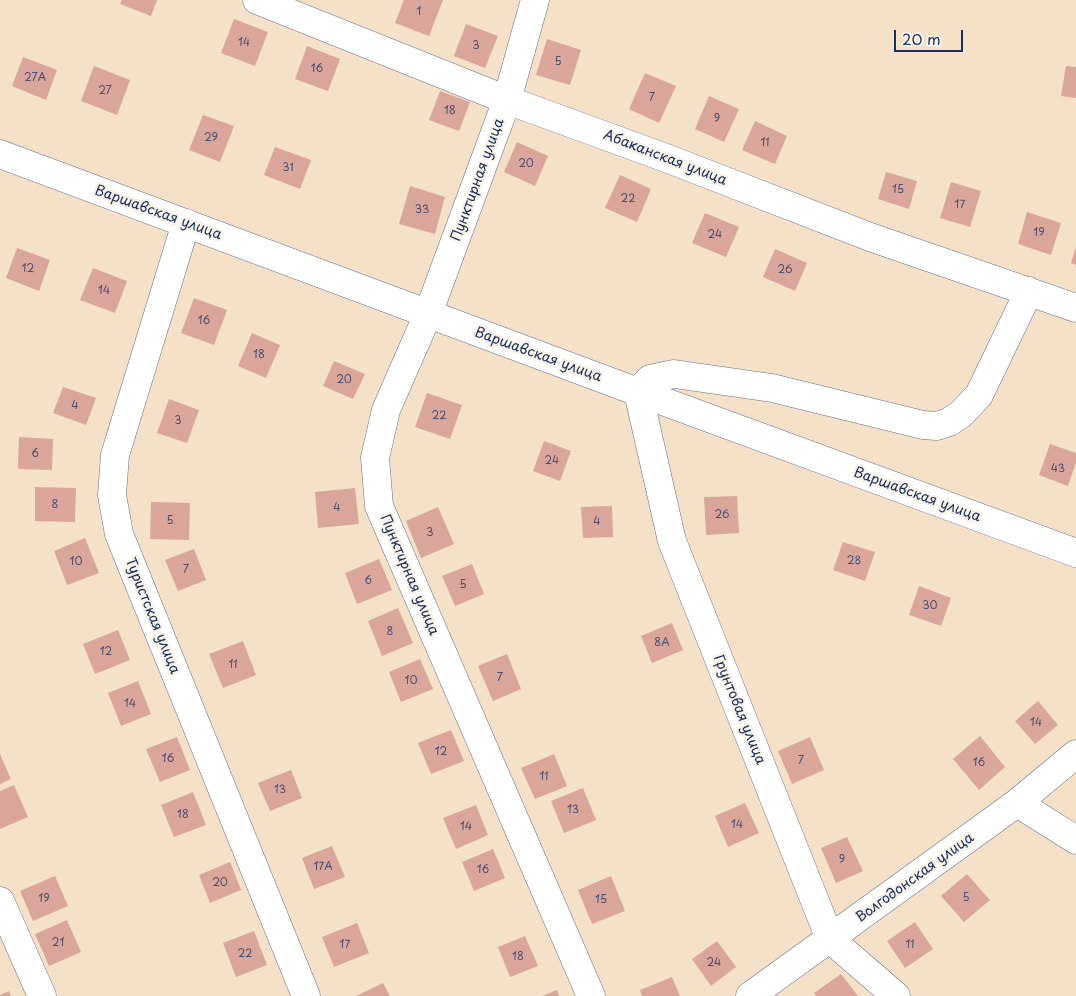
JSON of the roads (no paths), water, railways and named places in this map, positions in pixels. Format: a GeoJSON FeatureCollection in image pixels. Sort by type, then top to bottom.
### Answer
{"type":"FeatureCollection","features":[{"type":"Feature","properties":{"kind":"street","name":"Абаканская улица"},"geometry":{"type":"LineString","coordinates":[[257,0],[507,100],[666,158],[870,237],[1076,308]]}},
{"type":"Feature","properties":{"kind":"street","name":"Пунктирная улица"},"geometry":{"type":"LineString","coordinates":[[535,0],[507,100],[428,314],[386,410],[375,458],[379,506],[591,996]]}},
{"type":"Feature","properties":{"kind":"street","name":"Варшавская улица"},"geometry":{"type":"LineString","coordinates":[[0,154],[1076,553]]}},
{"type":"Feature","properties":{"kind":"street","name":"Туристская улица"},"geometry":{"type":"LineString","coordinates":[[186,223],[115,455],[112,495],[119,534],[306,996]]}},
{"type":"Feature","properties":{"kind":"street"},"geometry":{"type":"LineString","coordinates":[[638,392],[650,379],[674,374],[772,388],[923,425],[937,426],[949,422],[961,414],[979,395],[1029,291]]}},
{"type":"Feature","properties":{"kind":"street","name":"Грунтовая улица"},"geometry":{"type":"LineString","coordinates":[[638,392],[672,541],[830,939],[896,996]]}},
{"type":"Feature","properties":{"kind":"street","name":"Волгодонская улица"},"geometry":{"type":"LineString","coordinates":[[750,996],[1017,803],[1076,754]]}},
{"type":"Feature","properties":{"kind":"street"},"geometry":{"type":"LineString","coordinates":[[1017,803],[1076,840]]}},
{"type":"Feature","properties":{"kind":"street"},"geometry":{"type":"LineString","coordinates":[[0,901],[42,996]]}}]}
